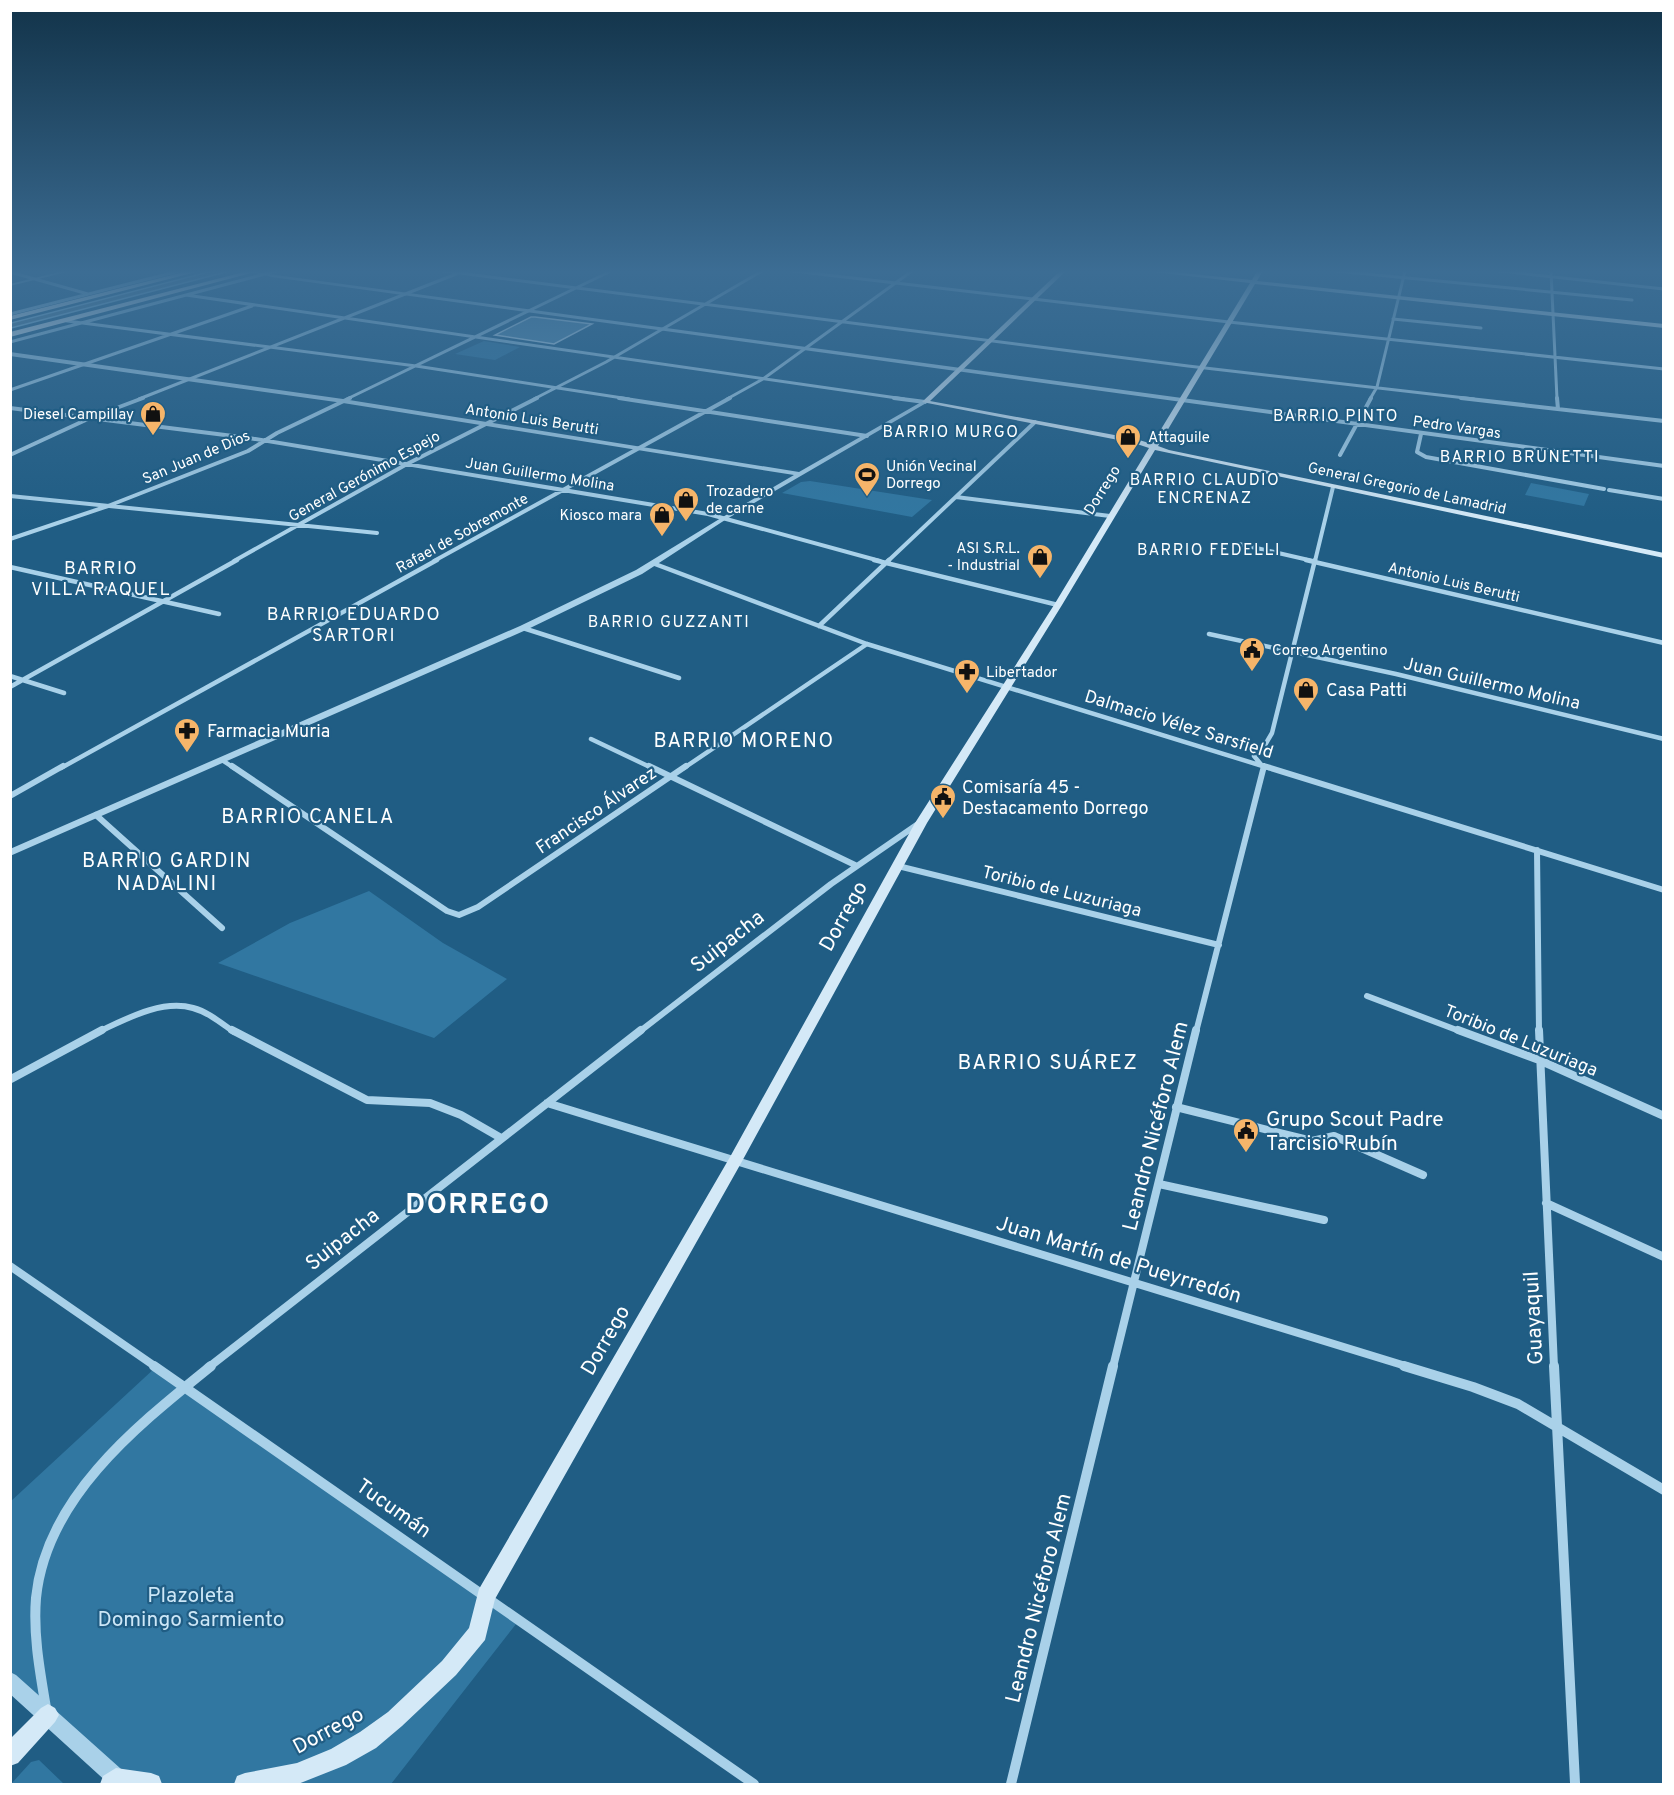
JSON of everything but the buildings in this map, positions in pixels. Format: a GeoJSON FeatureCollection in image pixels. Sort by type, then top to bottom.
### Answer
{"type":"FeatureCollection","features":[{"type":"Feature","properties":{"kind":"main road"},"geometry":{"type":"LineString","coordinates":[[925,402],[976,355]]}},
{"type":"Feature","properties":{"kind":"main road","name":"Dorrego"},"geometry":{"type":"LineString","coordinates":[[245,1785],[297,1774],[338,1757],[368,1740],[395,1719],[449,1668],[478,1633],[486,1596],[735,1161],[921,822],[1058,605],[1210,355]]}},
{"type":"Feature","properties":{"kind":"main road","name":"General Gregorio de Lamadrid"},"geometry":{"type":"LineString","coordinates":[[925,402],[1136,441],[1167,452],[1664,556]]}},
{"type":"Feature","properties":{"kind":"main road"},"geometry":{"type":"LineString","coordinates":[[10,1755],[48,1715]]}},
{"type":"Feature","properties":{"kind":"main road"},"geometry":{"type":"LineString","coordinates":[[117,1783],[151,1785]]}},
{"type":"Feature","properties":{"kind":"street","name":"Antonio Luis Berutti"},"geometry":{"type":"LineString","coordinates":[[16,355],[343,401],[799,474]]}},
{"type":"Feature","properties":{"kind":"street"},"geometry":{"type":"LineString","coordinates":[[10,390],[112,355]]}},
{"type":"Feature","properties":{"kind":"street"},"geometry":{"type":"LineString","coordinates":[[10,455],[90,418],[257,355]]}},
{"type":"Feature","properties":{"kind":"street"},"geometry":{"type":"LineString","coordinates":[[328,355],[416,366],[867,436]]}},
{"type":"Feature","properties":{"kind":"street","name":"San Juan de Dios"},"geometry":{"type":"LineString","coordinates":[[10,539],[108,506],[248,451],[343,401],[440,355]]}},
{"type":"Feature","properties":{"kind":"street","name":"General Gregorio de Lamadrid"},"geometry":{"type":"LineString","coordinates":[[600,355],[925,402]]}},
{"type":"Feature","properties":{"kind":"street","name":"General Gerónimo Espejo"},"geometry":{"type":"LineString","coordinates":[[10,687],[407,464],[619,355]]}},
{"type":"Feature","properties":{"kind":"street","name":"Rafael de Sobremonte"},"geometry":{"type":"LineString","coordinates":[[10,796],[706,412],[763,379],[798,355]]}},
{"type":"Feature","properties":{"kind":"street","name":"Pedro Vargas"},"geometry":{"type":"LineString","coordinates":[[848,355],[1664,466]]}},
{"type":"Feature","properties":{"kind":"street"},"geometry":{"type":"LineString","coordinates":[[1099,355],[1664,421]]}},
{"type":"Feature","properties":{"kind":"street"},"geometry":{"type":"LineString","coordinates":[[1340,455],[1377,387],[1384,355]]}},
{"type":"Feature","properties":{"kind":"street"},"geometry":{"type":"LineString","coordinates":[[1534,355],[1664,369]]}},
{"type":"Feature","properties":{"kind":"street"},"geometry":{"type":"LineString","coordinates":[[1555,357],[1558,409]]}},
{"type":"Feature","properties":{"kind":"street"},"geometry":{"type":"LineString","coordinates":[[10,853],[523,628],[655,564],[723,519],[925,402]]}},
{"type":"Feature","properties":{"kind":"street","name":"Juan Guillermo Molina"},"geometry":{"type":"LineString","coordinates":[[10,408],[264,441],[708,514],[885,564],[1058,605]]}},
{"type":"Feature","properties":{"kind":"street"},"geometry":{"type":"LineString","coordinates":[[819,626],[1035,422]]}},
{"type":"Feature","properties":{"kind":"street"},"geometry":{"type":"LineString","coordinates":[[1421,434],[1417,452],[1426,457],[1664,499]]}},
{"type":"Feature","properties":{"kind":"street","name":"Leandro Nicéforo Alem"},"geometry":{"type":"LineString","coordinates":[[1011,1785],[1176,1107],[1264,767],[1254,756],[1265,745],[1272,733],[1333,487]]}},
{"type":"Feature","properties":{"kind":"street"},"geometry":{"type":"LineString","coordinates":[[10,496],[377,533]]}},
{"type":"Feature","properties":{"kind":"street"},"geometry":{"type":"LineString","coordinates":[[956,497],[1110,516]]}},
{"type":"Feature","properties":{"kind":"street","name":"Antonio Luis Berutti"},"geometry":{"type":"LineString","coordinates":[[1239,544],[1664,644]]}},
{"type":"Feature","properties":{"kind":"street","name":"Dalmacio Vélez Sarsfield"},"geometry":{"type":"LineString","coordinates":[[655,564],[867,644],[1664,890]]}},
{"type":"Feature","properties":{"kind":"street"},"geometry":{"type":"LineString","coordinates":[[10,567],[219,614]]}},
{"type":"Feature","properties":{"kind":"street"},"geometry":{"type":"LineString","coordinates":[[523,628],[679,678]]}},
{"type":"Feature","properties":{"kind":"street","name":"Juan Guillermo Molina"},"geometry":{"type":"LineString","coordinates":[[1209,634],[1494,697],[1664,739]]}},
{"type":"Feature","properties":{"kind":"street","name":"Francisco Álvarez"},"geometry":{"type":"LineString","coordinates":[[222,760],[447,911],[459,915],[478,907],[867,644]]}},
{"type":"Feature","properties":{"kind":"street"},"geometry":{"type":"LineString","coordinates":[[10,676],[64,693]]}},
{"type":"Feature","properties":{"kind":"street"},"geometry":{"type":"LineString","coordinates":[[591,739],[855,865]]}},
{"type":"Feature","properties":{"kind":"street"},"geometry":{"type":"LineString","coordinates":[[96,815],[222,928]]}},
{"type":"Feature","properties":{"kind":"street","name":"Dorrego"},"geometry":{"type":"LineString","coordinates":[[855,865],[921,822]]}},
{"type":"Feature","properties":{"kind":"street","name":"Guayaquil"},"geometry":{"type":"LineString","coordinates":[[1537,850],[1539,1060],[1575,1783]]}},
{"type":"Feature","properties":{"kind":"street","name":"Suipacha"},"geometry":{"type":"LineString","coordinates":[[48,1715],[34,1639],[35,1599],[42,1562],[58,1528],[86,1484],[134,1430],[185,1387],[501,1138],[855,865]]}},
{"type":"Feature","properties":{"kind":"street","name":"Toribio de Luzuriaga"},"geometry":{"type":"LineString","coordinates":[[898,866],[1219,945]]}},
{"type":"Feature","properties":{"kind":"street","name":"Toribio de Luzuriaga"},"geometry":{"type":"LineString","coordinates":[[1367,996],[1539,1060],[1664,1116]]}},
{"type":"Feature","properties":{"kind":"street"},"geometry":{"type":"LineString","coordinates":[[11,1079],[116,1022],[163,1006],[186,1006],[214,1015],[240,1035],[367,1100],[382,1103],[418,1100],[447,1107],[501,1138]]}},
{"type":"Feature","properties":{"kind":"street","name":"Juan Martín de Pueyrredón"},"geometry":{"type":"LineString","coordinates":[[547,1102],[1473,1387],[1518,1404],[1664,1490]]}},
{"type":"Feature","properties":{"kind":"street"},"geometry":{"type":"LineString","coordinates":[[1176,1107],[1312,1141],[1334,1136],[1423,1175]]}},
{"type":"Feature","properties":{"kind":"street"},"geometry":{"type":"LineString","coordinates":[[1158,1184],[1324,1220]]}},
{"type":"Feature","properties":{"kind":"street"},"geometry":{"type":"LineString","coordinates":[[1546,1203],[1664,1257]]}},
{"type":"Feature","properties":{"kind":"street","name":"Tucumán"},"geometry":{"type":"LineString","coordinates":[[10,1266],[754,1785]]}},
{"type":"Feature","properties":{"kind":"street"},"geometry":{"type":"LineString","coordinates":[[10,1681],[117,1783]]}},
{"type":"Feature","properties":{"kind":"green space"},"geometry":{"type":"Polygon","coordinates":[[[460,355],[505,355],[495,360],[460,355]]]}},
{"type":"Feature","properties":{"kind":"green space","name":"Unión Vecinal Dorrego"},"geometry":{"type":"Polygon","coordinates":[[[810,481],[932,500],[912,517],[782,493],[801,482],[810,481]]]}},
{"type":"Feature","properties":{"kind":"green space"},"geometry":{"type":"Polygon","coordinates":[[[1531,483],[1589,494],[1584,506],[1525,495],[1531,483]]]}},
{"type":"Feature","properties":{"kind":"green space"},"geometry":{"type":"Polygon","coordinates":[[[369,891],[443,943],[507,979],[434,1038],[218,963],[290,923],[369,891]]]}},
{"type":"Feature","properties":{"kind":"green space","name":"Plazoleta Domingo Sarmiento"},"geometry":{"type":"Polygon","coordinates":[[[156,1367],[520,1619],[391,1784],[123,1784],[11,1681],[10,1502],[156,1367]]]}},
{"type":"Feature","properties":{"kind":"green space"},"geometry":{"type":"Polygon","coordinates":[[[39,1760],[64,1784],[11,1784],[31,1762],[39,1760]]]}},
{"type":"Feature","properties":{"kind":"place","name":"Diesel Campillay"},"geometry":{"type":"Point","coordinates":[153,437]}},
{"type":"Feature","properties":{"kind":"place","name":"Attaguile"},"geometry":{"type":"Point","coordinates":[1128,460]}},
{"type":"Feature","properties":{"kind":"place","name":"Unión Vecinal Dorrego"},"geometry":{"type":"Point","coordinates":[867,498]}},
{"type":"Feature","properties":{"kind":"place","name":"Trozadero de carne"},"geometry":{"type":"Point","coordinates":[686,523]}},
{"type":"Feature","properties":{"kind":"place","name":"Kiosco mara"},"geometry":{"type":"Point","coordinates":[662,538]}},
{"type":"Feature","properties":{"kind":"place","name":"ASI S.R.L. - Industrial"},"geometry":{"type":"Point","coordinates":[1040,580]}},
{"type":"Feature","properties":{"kind":"place","name":"Correo Argentino"},"geometry":{"type":"Point","coordinates":[1252,673]}},
{"type":"Feature","properties":{"kind":"place","name":"Libertador"},"geometry":{"type":"Point","coordinates":[967,695]}},
{"type":"Feature","properties":{"kind":"place","name":"Casa Patti"},"geometry":{"type":"Point","coordinates":[1306,713]}},
{"type":"Feature","properties":{"kind":"place","name":"Farmacia Muria"},"geometry":{"type":"Point","coordinates":[187,754]}},
{"type":"Feature","properties":{"kind":"place","name":"Comisaría 45 - Destacamento Dorrego"},"geometry":{"type":"Point","coordinates":[943,820]}},
{"type":"Feature","properties":{"kind":"place","name":"Grupo Scout Padre Tarcisio Rubín"},"geometry":{"type":"Point","coordinates":[1246,1154]}},
{"type":"Feature","properties":{"kind":"district","name":"BARRIO PINTO"},"geometry":{"type":"Point","coordinates":[1336,415]}},
{"type":"Feature","properties":{"kind":"district","name":"BARRIO MURGO"},"geometry":{"type":"Point","coordinates":[951,431]}},
{"type":"Feature","properties":{"kind":"district","name":"BARRIO BRUNETTI"},"geometry":{"type":"Point","coordinates":[1520,456]}},
{"type":"Feature","properties":{"kind":"district","name":"BARRIO CLAUDIO ENCRENAZ"},"geometry":{"type":"Point","coordinates":[1205,488]}},
{"type":"Feature","properties":{"kind":"district","name":"BARRIO FEDELLI"},"geometry":{"type":"Point","coordinates":[1209,549]}},
{"type":"Feature","properties":{"kind":"district","name":"BARRIO VILLA RAQUEL"},"geometry":{"type":"Point","coordinates":[101,578]}},
{"type":"Feature","properties":{"kind":"district","name":"BARRIO GUZZANTI"},"geometry":{"type":"Point","coordinates":[669,621]}},
{"type":"Feature","properties":{"kind":"district","name":"BARRIO EDUARDO SARTORI"},"geometry":{"type":"Point","coordinates":[354,624]}},
{"type":"Feature","properties":{"kind":"district","name":"BARRIO MORENO"},"geometry":{"type":"Point","coordinates":[744,740]}},
{"type":"Feature","properties":{"kind":"district","name":"BARRIO CANELA"},"geometry":{"type":"Point","coordinates":[308,816]}},
{"type":"Feature","properties":{"kind":"district","name":"BARRIO GARDIN NADALINI"},"geometry":{"type":"Point","coordinates":[167,872]}},
{"type":"Feature","properties":{"kind":"district","name":"BARRIO SUÁREZ"},"geometry":{"type":"Point","coordinates":[1048,1062]}},
{"type":"Feature","properties":{"kind":"district","name":"DORREGO"},"geometry":{"type":"Point","coordinates":[478,1203]}}]}
